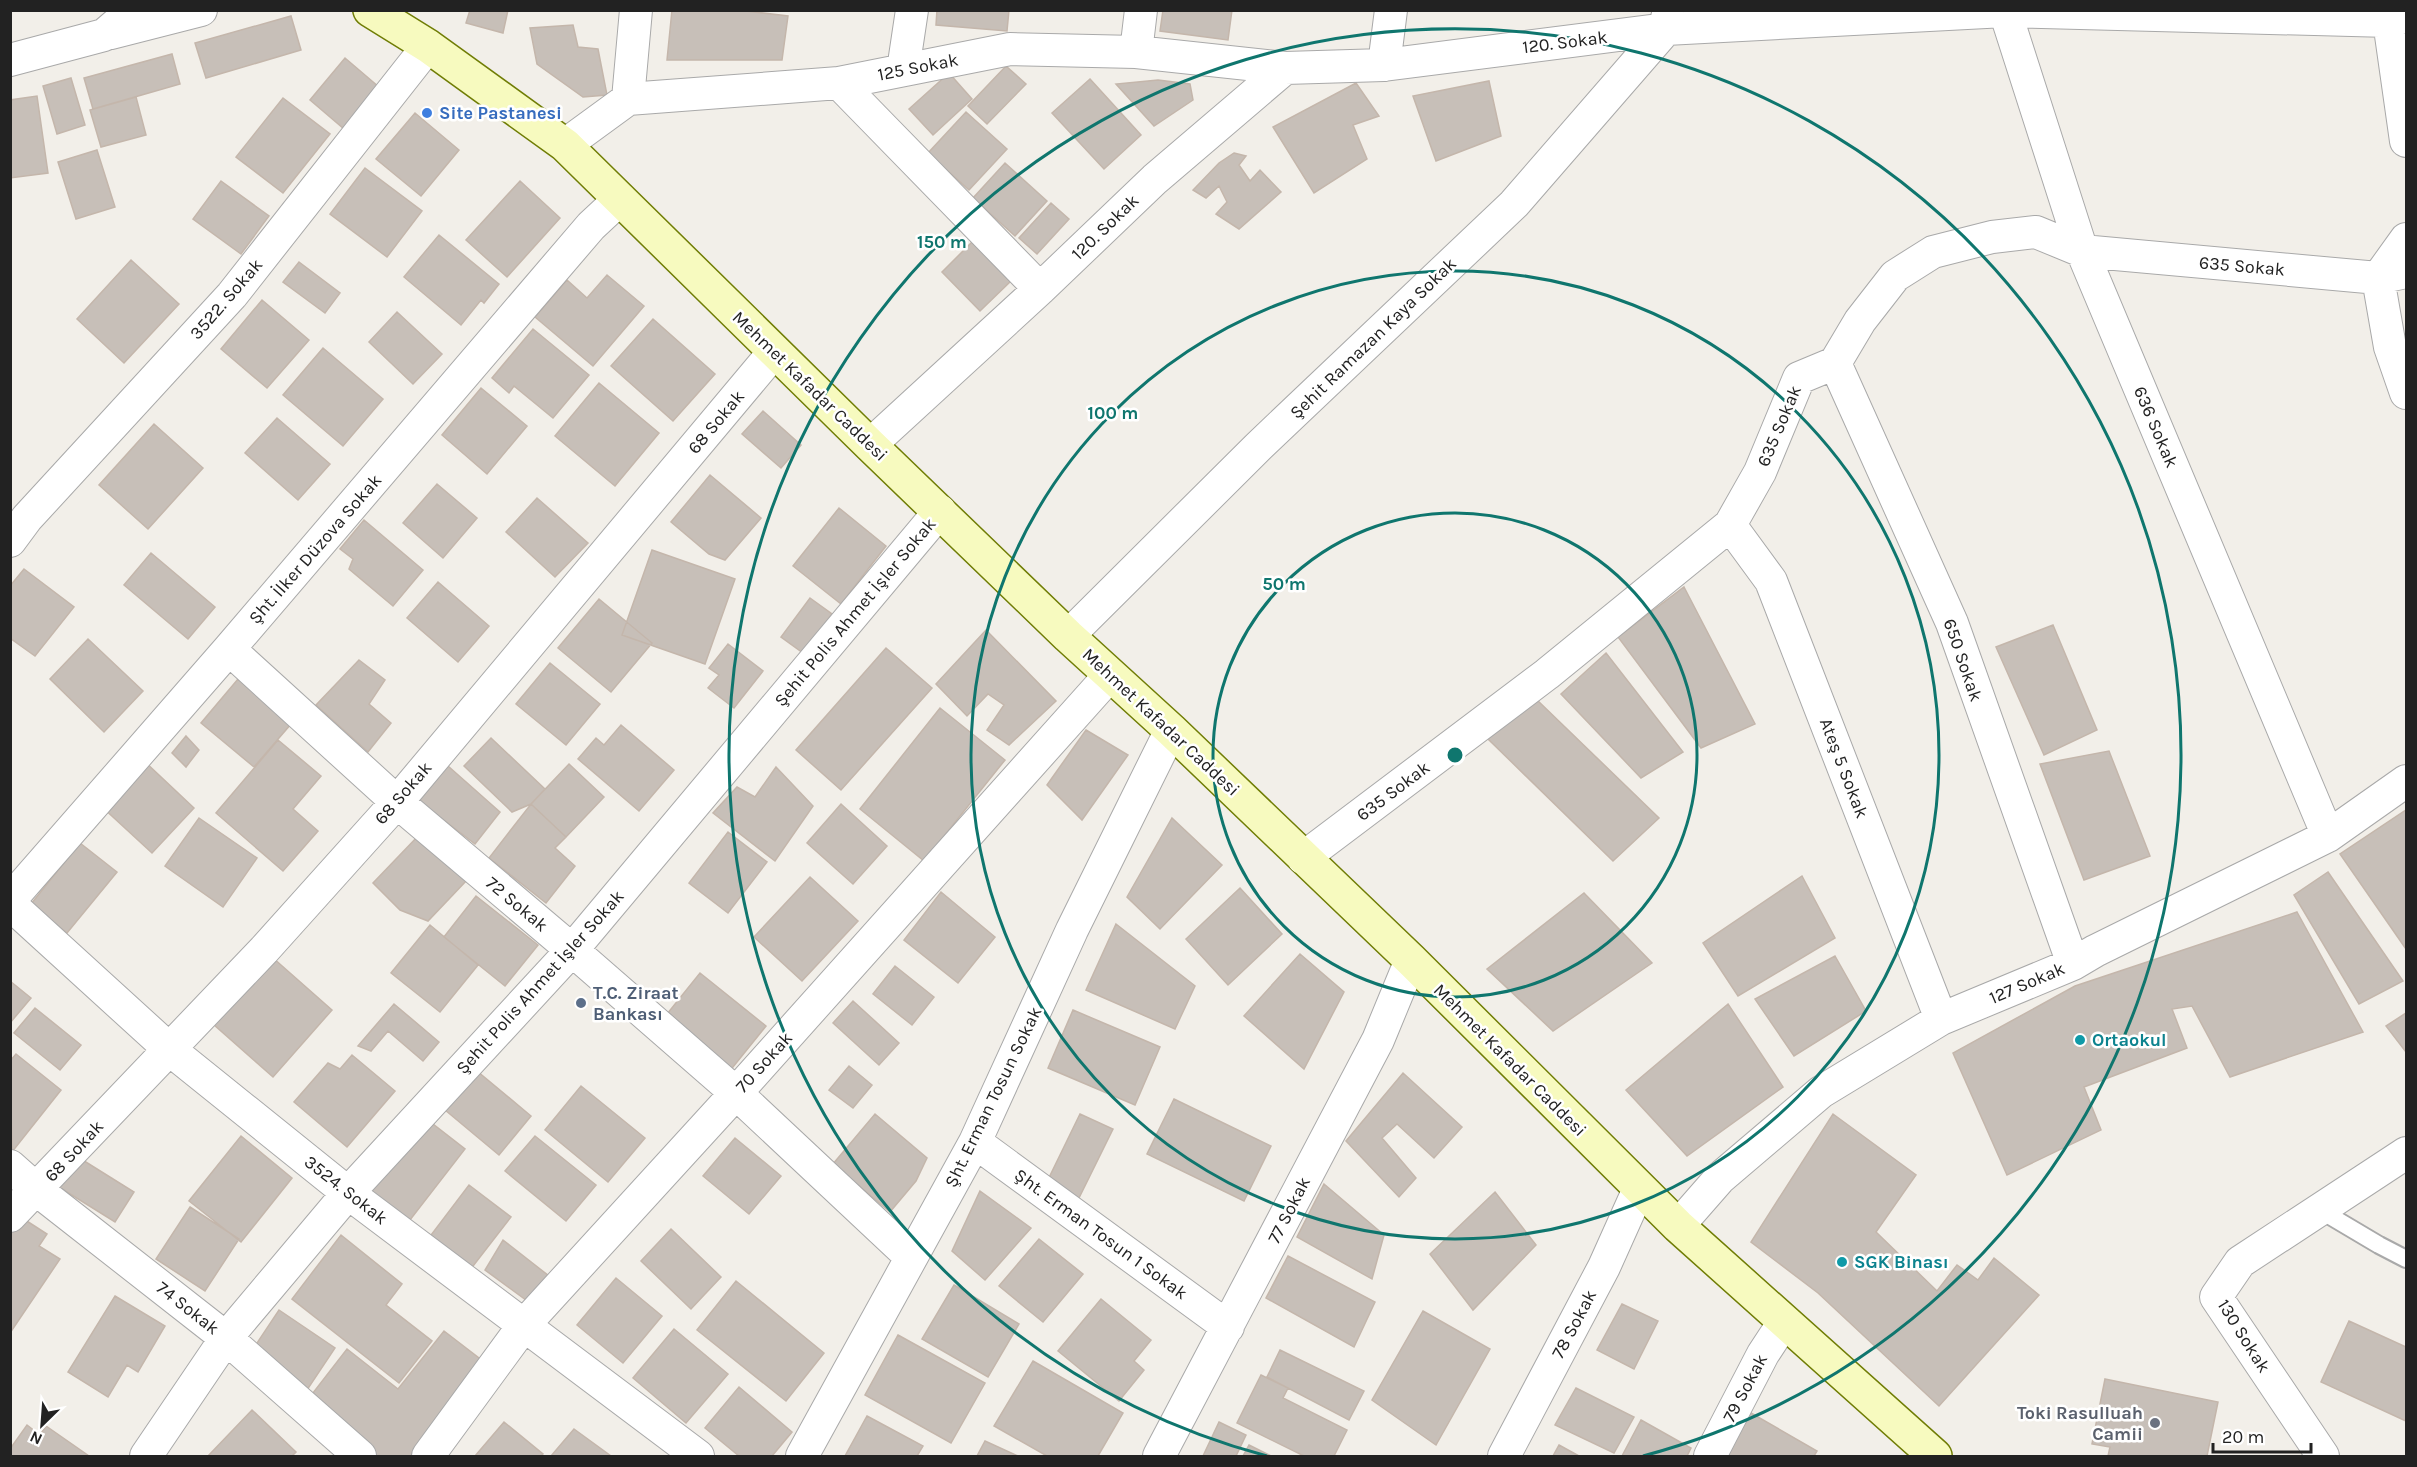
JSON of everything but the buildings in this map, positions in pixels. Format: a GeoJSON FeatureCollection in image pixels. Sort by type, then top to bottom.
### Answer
{"type":"FeatureCollection","features":[{"type":"Feature","properties":{"kind":"main road","name":"Mehmet Kafadar Caddesi"},"geometry":{"type":"LineString","coordinates":[[383,14],[565,145],[870,446],[1068,636],[1172,730],[1411,960],[1639,1190],[1924,1453]]}},
{"type":"Feature","properties":{"kind":"street"},"geometry":{"type":"LineString","coordinates":[[104,35],[133,10]]}},
{"type":"Feature","properties":{"kind":"street"},"geometry":{"type":"LineString","coordinates":[[10,60],[201,10]]}},
{"type":"Feature","properties":{"kind":"street"},"geometry":{"type":"LineString","coordinates":[[565,145],[628,99],[636,10]]}},
{"type":"Feature","properties":{"kind":"street"},"geometry":{"type":"LineString","coordinates":[[903,70],[912,10]]}},
{"type":"Feature","properties":{"kind":"street"},"geometry":{"type":"LineString","coordinates":[[1136,52],[1141,10]]}},
{"type":"Feature","properties":{"kind":"street"},"geometry":{"type":"LineString","coordinates":[[1384,65],[1390,10]]}},
{"type":"Feature","properties":{"kind":"street","name":"120. Sokak"},"geometry":{"type":"LineString","coordinates":[[870,446],[1155,179],[1285,68],[1384,65],[1667,20],[2005,11],[2398,19]]}},
{"type":"Feature","properties":{"kind":"street","name":"636 Sokak"},"geometry":{"type":"LineString","coordinates":[[2005,11],[2082,251],[2328,836]]}},
{"type":"Feature","properties":{"kind":"street"},"geometry":{"type":"LineString","coordinates":[[2398,19],[2406,141]]}},
{"type":"Feature","properties":{"kind":"street","name":"Şehit Ramazan Kaya Sokak"},"geometry":{"type":"LineString","coordinates":[[1068,636],[1259,446],[1514,204],[1667,20]]}},
{"type":"Feature","properties":{"kind":"street","name":"3522. Sokak"},"geometry":{"type":"LineString","coordinates":[[10,541],[27,518],[232,295],[428,46]]}},
{"type":"Feature","properties":{"kind":"street","name":"125 Sokak"},"geometry":{"type":"LineString","coordinates":[[628,99],[839,83],[1010,49],[1136,52],[1285,68]]}},
{"type":"Feature","properties":{"kind":"street"},"geometry":{"type":"LineString","coordinates":[[839,83],[1040,289]]}},
{"type":"Feature","properties":{"kind":"street","name":"Şht. İlker Düzova Sokak"},"geometry":{"type":"LineString","coordinates":[[10,902],[591,226],[620,199]]}},
{"type":"Feature","properties":{"kind":"street","name":"635 Sokak"},"geometry":{"type":"LineString","coordinates":[[1303,858],[1547,674],[1730,525],[1760,472],[1799,378],[1835,363],[1860,321],[1895,276],[1933,252],[1992,237],[2036,232],[2082,251],[2392,275]]}},
{"type":"Feature","properties":{"kind":"street"},"geometry":{"type":"LineString","coordinates":[[2406,239],[2392,275],[2390,347],[2406,393]]}},
{"type":"Feature","properties":{"kind":"street","name":"68 Sokak"},"geometry":{"type":"LineString","coordinates":[[10,1216],[264,950],[397,802],[774,352]]}},
{"type":"Feature","properties":{"kind":"street","name":"650 Sokak"},"geometry":{"type":"LineString","coordinates":[[1835,363],[1952,623],[2073,964]]}},
{"type":"Feature","properties":{"kind":"street","name":"Şehit Polis Ahmet İşler Sokak"},"geometry":{"type":"LineString","coordinates":[[146,1456],[226,1338],[348,1193],[572,950],[940,512]]}},
{"type":"Feature","properties":{"kind":"street","name":"Ateş 5 Sokak"},"geometry":{"type":"LineString","coordinates":[[1730,525],[1771,581],[1941,1019]]}},
{"type":"Feature","properties":{"kind":"street","name":"72 Sokak"},"geometry":{"type":"LineString","coordinates":[[229,649],[397,802],[736,1093],[911,1257]]}},
{"type":"Feature","properties":{"kind":"street","name":"70 Sokak"},"geometry":{"type":"LineString","coordinates":[[428,1456],[524,1325],[736,1093],[1110,675]]}},
{"type":"Feature","properties":{"kind":"street","name":"Şht. Erman Tosun Sokak"},"geometry":{"type":"LineString","coordinates":[[802,1456],[975,1142],[1072,930],[1172,730]]}},
{"type":"Feature","properties":{"kind":"street","name":"127 Sokak"},"geometry":{"type":"LineString","coordinates":[[1678,1226],[1720,1178],[1821,1092],[1941,1019],[2073,964],[2328,836],[2406,781]]}},
{"type":"Feature","properties":{"kind":"street","name":"3524. Sokak"},"geometry":{"type":"LineString","coordinates":[[10,902],[169,1049],[348,1193],[698,1456]]}},
{"type":"Feature","properties":{"kind":"street","name":"77 Sokak"},"geometry":{"type":"LineString","coordinates":[[1159,1456],[1378,1040],[1411,960]]}},
{"type":"Feature","properties":{"kind":"street","name":"Şht. Erman Tosun 1 Sokak"},"geometry":{"type":"LineString","coordinates":[[975,1142],[1228,1327]]}},
{"type":"Feature","properties":{"kind":"street","name":"130 Sokak"},"geometry":{"type":"LineString","coordinates":[[2323,1456],[2216,1297],[2240,1262],[2406,1154]]}},
{"type":"Feature","properties":{"kind":"street","name":"74 Sokak"},"geometry":{"type":"LineString","coordinates":[[10,1166],[37,1190],[226,1338],[360,1456]]}},
{"type":"Feature","properties":{"kind":"street","name":"78 Sokak"},"geometry":{"type":"LineString","coordinates":[[1504,1456],[1604,1267],[1639,1190]]}},
{"type":"Feature","properties":{"kind":"street","name":"79 Sokak"},"geometry":{"type":"LineString","coordinates":[[1710,1456],[1762,1354],[1784,1322]]}},
{"type":"Feature","properties":{"kind":"lane"},"geometry":{"type":"LineString","coordinates":[[2320,1210],[2379,1245],[2406,1258]]}},
{"type":"Feature","properties":{"kind":"place","name":"Site Pastanesi"},"geometry":{"type":"Point","coordinates":[427,113]}},
{"type":"Feature","properties":{"kind":"place","name":"T.C. Ziraat Bankası"},"geometry":{"type":"Point","coordinates":[581,1003]}},
{"type":"Feature","properties":{"kind":"place","name":"Ortaokul"},"geometry":{"type":"Point","coordinates":[2080,1040]}},
{"type":"Feature","properties":{"kind":"place","name":"SGK Binası"},"geometry":{"type":"Point","coordinates":[1842,1262]}},
{"type":"Feature","properties":{"kind":"place","name":"Toki Rasulluah Camii"},"geometry":{"type":"Point","coordinates":[2155,1423]}}]}
